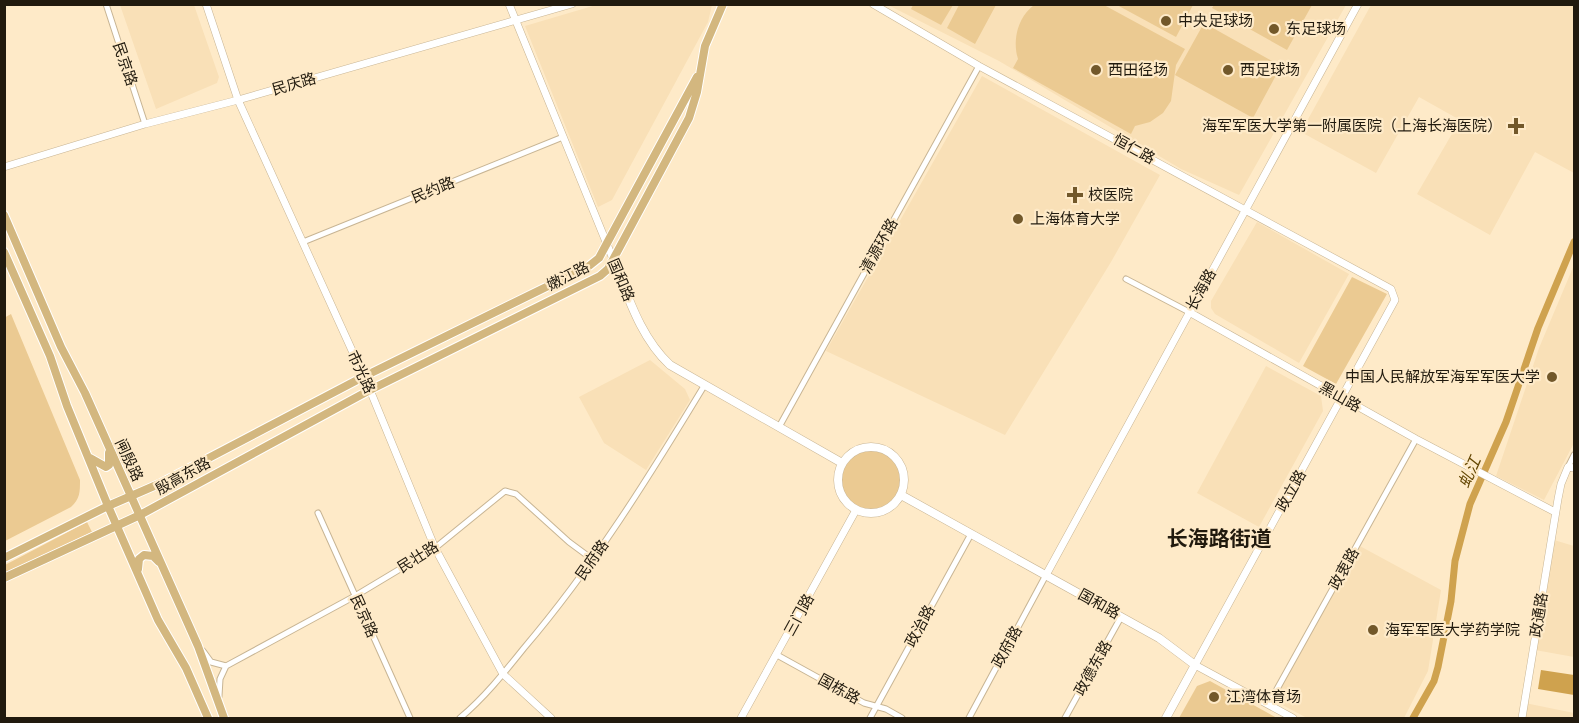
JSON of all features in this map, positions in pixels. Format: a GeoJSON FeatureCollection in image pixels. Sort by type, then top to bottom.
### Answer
{"type":"FeatureCollection","features":[{"type":"Feature","properties":{"kind":"main road","name":"嫩江路"},"geometry":{"type":"LineString","coordinates":[[370,390],[600,276],[608,268],[689,118],[697,92],[705,46],[723,4]]}},
{"type":"Feature","properties":{"kind":"main road","name":"嫩江路"},"geometry":{"type":"LineString","coordinates":[[363,377],[589,266],[599,258],[688,96],[701,64]]}},
{"type":"Feature","properties":{"kind":"main road","name":"闸殷路"},"geometry":{"type":"LineString","coordinates":[[4,215],[61,347],[85,393],[198,646],[224,718]]}},
{"type":"Feature","properties":{"kind":"main road"},"geometry":{"type":"LineString","coordinates":[[4,252],[50,356],[67,406],[108,506],[140,574],[158,620],[186,668],[208,718]]}},
{"type":"Feature","properties":{"kind":"main road","name":"国和路"},"geometry":{"type":"LineString","coordinates":[[613,259],[644,333],[670,365],[842,463]]}},
{"type":"Feature","properties":{"kind":"main road","name":"殷高东路"},"geometry":{"type":"LineString","coordinates":[[4,558],[131,495],[161,483],[363,377]]}},
{"type":"Feature","properties":{"kind":"main road","name":"殷高东路"},"geometry":{"type":"LineString","coordinates":[[4,578],[140,515],[370,390]]}},
{"type":"Feature","properties":{"kind":"main road"},"geometry":{"type":"LineString","coordinates":[[87,455],[108,467],[110,457],[105,440]]}},
{"type":"Feature","properties":{"kind":"main road"},"geometry":{"type":"LineString","coordinates":[[870,446],[892,453],[900,462],[904,472],[905,484],[901,495],[885,510],[870,514],[856,510],[841,495],[838,473],[842,463],[849,454],[859,448],[870,446]]}},
{"type":"Feature","properties":{"kind":"main road","name":"国和路"},"geometry":{"type":"LineString","coordinates":[[901,495],[1159,638],[1195,665]]}},
{"type":"Feature","properties":{"kind":"main road"},"geometry":{"type":"LineString","coordinates":[[140,574],[137,564],[140,557],[144,555],[153,556],[161,564]]}},
{"type":"Feature","properties":{"kind":"main road","name":"政立路"},"geometry":{"type":"LineString","coordinates":[[1166,718],[1195,665]]}},
{"type":"Feature","properties":{"kind":"street","name":"民京路"},"geometry":{"type":"LineString","coordinates":[[106,4],[145,124]]}},
{"type":"Feature","properties":{"kind":"street","name":"市光路"},"geometry":{"type":"LineString","coordinates":[[206,4],[238,100],[370,390],[435,548],[503,674],[551,718]]}},
{"type":"Feature","properties":{"kind":"street","name":"国和路"},"geometry":{"type":"LineString","coordinates":[[509,4],[613,259]]}},
{"type":"Feature","properties":{"kind":"street","name":"民庆路"},"geometry":{"type":"LineString","coordinates":[[4,166],[572,4]]}},
{"type":"Feature","properties":{"kind":"street","name":"恒仁路"},"geometry":{"type":"LineString","coordinates":[[873,4],[979,66],[1391,289],[1394,294]]}},
{"type":"Feature","properties":{"kind":"street","name":"长海路"},"geometry":{"type":"LineString","coordinates":[[1046,575],[1358,4]]}},
{"type":"Feature","properties":{"kind":"street","name":"清源环路"},"geometry":{"type":"LineString","coordinates":[[779,427],[979,66]]}},
{"type":"Feature","properties":{"kind":"street","name":"民约路"},"geometry":{"type":"LineString","coordinates":[[303,242],[563,137]]}},
{"type":"Feature","properties":{"kind":"street","name":"黑山路"},"geometry":{"type":"LineString","coordinates":[[1126,279],[1342,399],[1555,512]]}},
{"type":"Feature","properties":{"kind":"street","name":"政立路"},"geometry":{"type":"LineString","coordinates":[[1195,665],[1342,399],[1395,300],[1394,294]]}},
{"type":"Feature","properties":{"kind":"street","name":"民府路"},"geometry":{"type":"LineString","coordinates":[[460,718],[503,674],[554,614],[633,502],[704,386]]}},
{"type":"Feature","properties":{"kind":"street","name":"政衷路"},"geometry":{"type":"LineString","coordinates":[[1272,698],[1416,439]]}},
{"type":"Feature","properties":{"kind":"street"},"geometry":{"type":"LineString","coordinates":[[1571,468],[1575,455]]}},
{"type":"Feature","properties":{"kind":"street","name":"政通路"},"geometry":{"type":"LineString","coordinates":[[1522,718],[1555,512],[1561,484],[1571,468]]}},
{"type":"Feature","properties":{"kind":"street","name":"民壮路"},"geometry":{"type":"LineString","coordinates":[[225,666],[355,596],[435,548],[503,493],[509,491],[516,494],[569,542],[592,559]]}},
{"type":"Feature","properties":{"kind":"street","name":"三门路"},"geometry":{"type":"LineString","coordinates":[[741,718],[856,510]]}},
{"type":"Feature","properties":{"kind":"street","name":"民京路"},"geometry":{"type":"LineString","coordinates":[[318,513],[410,718]]}},
{"type":"Feature","properties":{"kind":"street","name":"政治路"},"geometry":{"type":"LineString","coordinates":[[870,718],[971,534]]}},
{"type":"Feature","properties":{"kind":"street","name":"政府路"},"geometry":{"type":"LineString","coordinates":[[969,718],[1046,575]]}},
{"type":"Feature","properties":{"kind":"street","name":"政德东路"},"geometry":{"type":"LineString","coordinates":[[1065,718],[1121,617]]}},
{"type":"Feature","properties":{"kind":"street"},"geometry":{"type":"LineString","coordinates":[[198,646],[211,662],[225,666],[219,684],[220,709]]}},
{"type":"Feature","properties":{"kind":"street","name":"国栋路"},"geometry":{"type":"LineString","coordinates":[[777,655],[864,703],[902,718]]}},
{"type":"Feature","properties":{"kind":"street","name":"国和路"},"geometry":{"type":"LineString","coordinates":[[1195,665],[1293,718]]}},
{"type":"Feature","properties":{"kind":"shaded area"},"geometry":{"type":"Polygon","coordinates":[[[913,4],[953,5],[941,25],[911,9],[913,4]]]}},
{"type":"Feature","properties":{"kind":"shaded area","name":"东足球场"},"geometry":{"type":"Polygon","coordinates":[[[1214,4],[1312,5],[1287,50],[1212,8],[1214,4]]]}},
{"type":"Feature","properties":{"kind":"shaded area"},"geometry":{"type":"Polygon","coordinates":[[[120,5],[194,5],[219,77],[217,83],[156,109],[120,5]]]}},
{"type":"Feature","properties":{"kind":"shaded area"},"geometry":{"type":"Polygon","coordinates":[[[596,5],[712,5],[708,22],[612,200],[598,207],[525,26],[596,5]]]}},
{"type":"Feature","properties":{"kind":"shaded area"},"geometry":{"type":"Polygon","coordinates":[[[888,5],[1346,5],[1239,195],[1181,169],[999,61],[888,5]]]}},
{"type":"Feature","properties":{"kind":"shaded area"},"geometry":{"type":"Polygon","coordinates":[[[959,5],[996,5],[975,44],[947,28],[959,5]]]}},
{"type":"Feature","properties":{"kind":"shaded area","name":"西田径场"},"geometry":{"type":"Polygon","coordinates":[[[1034,5],[1104,5],[1185,49],[1176,65],[1171,101],[1163,113],[1150,122],[1135,126],[1131,134],[1013,68],[1018,59],[1016,37],[1020,22],[1034,5]]]}},
{"type":"Feature","properties":{"kind":"shaded area","name":"中央足球场"},"geometry":{"type":"Polygon","coordinates":[[[1117,5],[1193,5],[1176,37],[1117,5]]]}},
{"type":"Feature","properties":{"kind":"shaded area","name":"海军军医大学第一附属医院（上海长海医院）"},"geometry":{"type":"Polygon","coordinates":[[[1371,5],[1574,5],[1574,173],[1535,152],[1490,235],[1417,194],[1460,120],[1419,97],[1376,173],[1301,132],[1371,5]]]}},
{"type":"Feature","properties":{"kind":"shaded area","name":"西足球场"},"geometry":{"type":"Polygon","coordinates":[[[1204,23],[1281,66],[1253,118],[1175,75],[1204,23]]]}},
{"type":"Feature","properties":{"kind":"shaded area","name":"上海体育大学"},"geometry":{"type":"Polygon","coordinates":[[[982,76],[1160,175],[1111,262],[1005,435],[826,351],[982,76]]]}},
{"type":"Feature","properties":{"kind":"shaded area"},"geometry":{"type":"Polygon","coordinates":[[[1257,222],[1349,274],[1299,363],[1215,314],[1211,308],[1211,301],[1257,222]]]}},
{"type":"Feature","properties":{"kind":"shaded area","name":"中国人民解放军海军军医大学"},"geometry":{"type":"Polygon","coordinates":[[[1574,265],[1574,443],[1544,500],[1496,476],[1539,348],[1574,265]]]}},
{"type":"Feature","properties":{"kind":"shaded area"},"geometry":{"type":"Polygon","coordinates":[[[1352,277],[1387,294],[1336,384],[1303,366],[1352,277]]]}},
{"type":"Feature","properties":{"kind":"shaded area"},"geometry":{"type":"Polygon","coordinates":[[[11,314],[80,480],[80,492],[71,507],[5,541],[4,318],[11,314]]]}},
{"type":"Feature","properties":{"kind":"shaded area"},"geometry":{"type":"Polygon","coordinates":[[[650,360],[685,389],[690,400],[646,470],[604,443],[579,397],[650,360]]]}},
{"type":"Feature","properties":{"kind":"shaded area"},"geometry":{"type":"Polygon","coordinates":[[[1266,366],[1321,396],[1323,411],[1259,527],[1197,493],[1266,366]]]}},
{"type":"Feature","properties":{"kind":"shaded area"},"geometry":{"type":"Polygon","coordinates":[[[871,451],[882,453],[892,459],[898,469],[900,480],[898,491],[892,501],[882,507],[871,509],[860,507],[850,501],[844,491],[842,480],[844,469],[850,459],[860,453],[871,451]]]}},
{"type":"Feature","properties":{"kind":"shaded area"},"geometry":{"type":"Polygon","coordinates":[[[87,522],[92,532],[5,573],[5,565],[87,522]]]}},
{"type":"Feature","properties":{"kind":"shaded area"},"geometry":{"type":"Polygon","coordinates":[[[1554,540],[1574,546],[1574,657],[1535,650],[1554,540]]]}},
{"type":"Feature","properties":{"kind":"shaded area","name":"海军军医大学药学院"},"geometry":{"type":"Polygon","coordinates":[[[1358,545],[1441,590],[1428,671],[1404,718],[1307,718],[1273,700],[1358,545]]]}},
{"type":"Feature","properties":{"kind":"shaded area"},"geometry":{"type":"Polygon","coordinates":[[[1541,670],[1574,675],[1574,695],[1538,689],[1541,670]]]}},
{"type":"Feature","properties":{"kind":"shaded area","name":"江湾体育场"},"geometry":{"type":"Polygon","coordinates":[[[1210,681],[1277,718],[1179,718],[1197,686],[1210,681]]]}},
{"type":"Feature","properties":{"kind":"shaded area"},"geometry":{"type":"Polygon","coordinates":[[[1525,703],[1574,713],[1574,718],[1522,718],[1525,703]]]}},
{"type":"Feature","properties":{"kind":"waterway","name":"虬江"},"geometry":{"type":"LineString","coordinates":[[1413,718],[1434,681],[1438,667],[1451,601],[1455,561],[1470,504],[1506,422],[1538,328],[1574,242]]}},
{"type":"Feature","properties":{"kind":"place","name":"中央足球场"},"geometry":{"type":"Point","coordinates":[1166,21]}},
{"type":"Feature","properties":{"kind":"place","name":"东足球场"},"geometry":{"type":"Point","coordinates":[1274,29]}},
{"type":"Feature","properties":{"kind":"place","name":"西田径场"},"geometry":{"type":"Point","coordinates":[1096,70]}},
{"type":"Feature","properties":{"kind":"place","name":"西足球场"},"geometry":{"type":"Point","coordinates":[1228,70]}},
{"type":"Feature","properties":{"kind":"place","name":"海军军医大学第一附属医院（上海长海医院）"},"geometry":{"type":"Point","coordinates":[1516,126]}},
{"type":"Feature","properties":{"kind":"place","name":"校医院"},"geometry":{"type":"Point","coordinates":[1075,195]}},
{"type":"Feature","properties":{"kind":"place","name":"上海体育大学"},"geometry":{"type":"Point","coordinates":[1018,219]}},
{"type":"Feature","properties":{"kind":"place","name":"中国人民解放军海军军医大学"},"geometry":{"type":"Point","coordinates":[1552,377]}},
{"type":"Feature","properties":{"kind":"place","name":"海军军医大学药学院"},"geometry":{"type":"Point","coordinates":[1373,630]}},
{"type":"Feature","properties":{"kind":"place","name":"江湾体育场"},"geometry":{"type":"Point","coordinates":[1214,697]}},
{"type":"Feature","properties":{"kind":"district","name":"长海路街道"},"geometry":{"type":"Point","coordinates":[1219,539]}}]}
